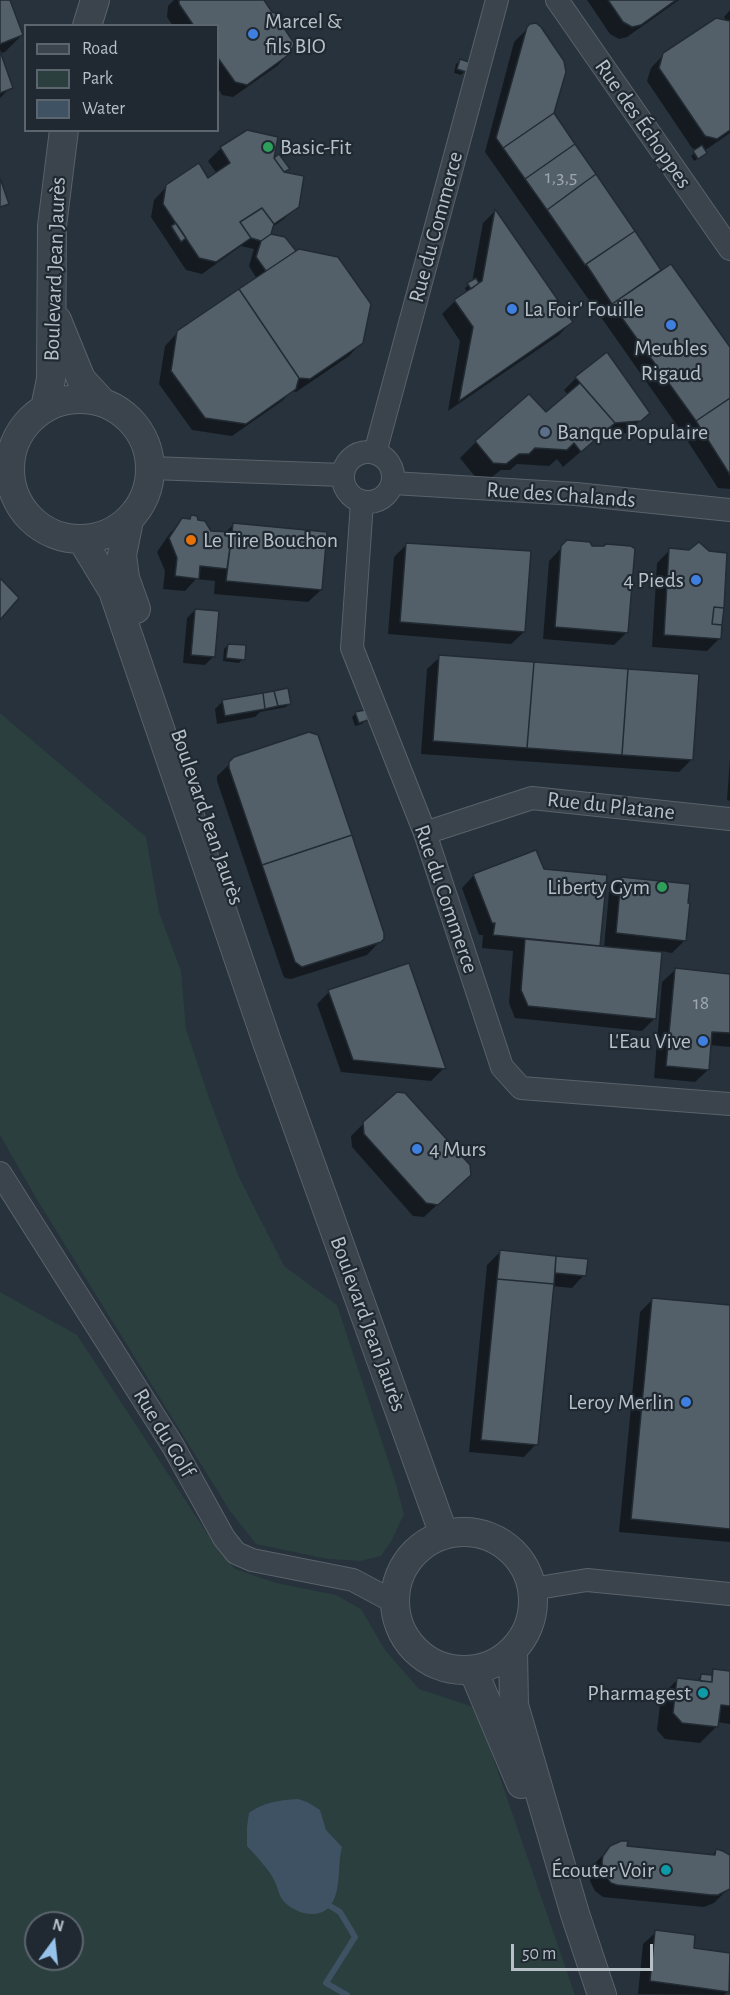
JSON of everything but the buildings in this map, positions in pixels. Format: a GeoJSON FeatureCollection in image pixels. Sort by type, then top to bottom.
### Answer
{"type":"FeatureCollection","features":[{"type":"Feature","properties":{"kind":"street"},"geometry":{"type":"LineString","coordinates":[[88,24],[94,0]]}},
{"type":"Feature","properties":{"kind":"street","name":"Rue du Commerce"},"geometry":{"type":"LineString","coordinates":[[375,453],[497,0]]}},
{"type":"Feature","properties":{"kind":"street","name":"Rue des Échoppes"},"geometry":{"type":"LineString","coordinates":[[557,0],[730,249]]}},
{"type":"Feature","properties":{"kind":"street","name":"Boulevard Jean Jaurès"},"geometry":{"type":"LineString","coordinates":[[45,408],[51,379],[52,226],[64,132]]}},
{"type":"Feature","properties":{"kind":"street"},"geometry":{"type":"LineString","coordinates":[[52,307],[81,379],[102,402]]}},
{"type":"Feature","properties":{"kind":"street"},"geometry":{"type":"LineString","coordinates":[[82,399],[102,402],[122,412],[137,427],[147,447],[151,468],[149,488],[141,505],[129,520],[115,531],[82,540],[59,537],[39,527],[23,511],[5,469],[19,434],[30,419],[45,408],[63,400],[82,399]]}},
{"type":"Feature","properties":{"kind":"street"},"geometry":{"type":"LineString","coordinates":[[368,452],[375,453],[388,461],[393,483],[390,490],[378,501],[362,502],[345,489],[343,475],[348,461],[354,456],[368,452]]}},
{"type":"Feature","properties":{"kind":"street"},"geometry":{"type":"LineString","coordinates":[[151,468],[343,475]]}},
{"type":"Feature","properties":{"kind":"street","name":"Rue des Chalands"},"geometry":{"type":"LineString","coordinates":[[393,483],[576,494],[730,510]]}},
{"type":"Feature","properties":{"kind":"street","name":"Rue du Commerce"},"geometry":{"type":"LineString","coordinates":[[362,502],[352,648],[425,832],[502,1066],[521,1088],[730,1104]]}},
{"type":"Feature","properties":{"kind":"street","name":"Boulevard Jean Jaurès"},"geometry":{"type":"LineString","coordinates":[[129,520],[122,555],[125,578],[258,965],[290,1073],[293,1114]]}},
{"type":"Feature","properties":{"kind":"street","name":"Boulevard Jean Jaurès"},"geometry":{"type":"LineString","coordinates":[[82,540],[113,591],[293,1114],[444,1534]]}},
{"type":"Feature","properties":{"kind":"street","name":"Rue du Platane"},"geometry":{"type":"LineString","coordinates":[[425,832],[532,798],[730,819]]}},
{"type":"Feature","properties":{"kind":"street","name":"Rue du Golf"},"geometry":{"type":"LineString","coordinates":[[0,1173],[173,1446],[224,1538],[236,1553],[252,1560],[353,1580],[394,1602]]}},
{"type":"Feature","properties":{"kind":"street"},"geometry":{"type":"LineString","coordinates":[[467,1532],[490,1537],[510,1549],[525,1567],[532,1589],[532,1611],[526,1632],[513,1650],[495,1663],[473,1670],[450,1669],[428,1660],[419,1653],[410,1645],[399,1625],[394,1602],[398,1580],[408,1560],[424,1544],[444,1534],[467,1532]]}},
{"type":"Feature","properties":{"kind":"street"},"geometry":{"type":"LineString","coordinates":[[532,1589],[587,1580],[730,1594]]}},
{"type":"Feature","properties":{"kind":"street"},"geometry":{"type":"LineString","coordinates":[[513,1650],[514,1705],[575,1914],[602,1995]]}},
{"type":"Feature","properties":{"kind":"street"},"geometry":{"type":"LineString","coordinates":[[473,1670],[575,1914]]}},
{"type":"Feature","properties":{"kind":"green space"},"geometry":{"type":"Polygon","coordinates":[[[0,713],[146,837],[159,912],[181,971],[186,1029],[238,1175],[284,1266],[337,1305],[396,1484],[404,1514],[392,1540],[381,1556],[360,1561],[328,1559],[256,1544],[230,1511],[36,1198],[0,1135],[0,713]]]}},
{"type":"Feature","properties":{"kind":"green space"},"geometry":{"type":"Polygon","coordinates":[[[0,1292],[77,1335],[220,1553],[235,1569],[276,1583],[336,1595],[361,1609],[385,1650],[419,1689],[476,1708],[575,1995],[0,1995],[0,1292]]]}},
{"type":"Feature","properties":{"kind":"water"},"geometry":{"type":"Polygon","coordinates":[[[298,1799],[320,1810],[326,1830],[342,1847],[334,1900],[325,1911],[319,1913],[305,1913],[286,1904],[270,1874],[247,1846],[249,1813],[272,1802],[298,1799]]]}},
{"type":"Feature","properties":{"kind":"waterway"},"geometry":{"type":"LineString","coordinates":[[330,1906],[340,1912],[355,1937],[326,1983],[347,1995]]}},
{"type":"Feature","properties":{"kind":"place","name":"Marcel & fils BIO"},"geometry":{"type":"Point","coordinates":[253,34]}},
{"type":"Feature","properties":{"kind":"place","name":"Basic-Fit"},"geometry":{"type":"Point","coordinates":[268,147]}},
{"type":"Feature","properties":{"kind":"place","name":"La Foir' Fouille"},"geometry":{"type":"Point","coordinates":[512,309]}},
{"type":"Feature","properties":{"kind":"place","name":"Meubles Rigaud"},"geometry":{"type":"Point","coordinates":[671,325]}},
{"type":"Feature","properties":{"kind":"place","name":"Banque Populaire"},"geometry":{"type":"Point","coordinates":[545,432]}},
{"type":"Feature","properties":{"kind":"place","name":"Le Tire Bouchon"},"geometry":{"type":"Point","coordinates":[191,540]}},
{"type":"Feature","properties":{"kind":"place","name":"4 Pieds"},"geometry":{"type":"Point","coordinates":[696,580]}},
{"type":"Feature","properties":{"kind":"place","name":"Liberty Gym"},"geometry":{"type":"Point","coordinates":[662,887]}},
{"type":"Feature","properties":{"kind":"place","name":"L'Eau Vive"},"geometry":{"type":"Point","coordinates":[703,1041]}},
{"type":"Feature","properties":{"kind":"place","name":"4 Murs"},"geometry":{"type":"Point","coordinates":[417,1149]}},
{"type":"Feature","properties":{"kind":"place","name":"Leroy Merlin"},"geometry":{"type":"Point","coordinates":[686,1402]}},
{"type":"Feature","properties":{"kind":"place","name":"Pharmagest"},"geometry":{"type":"Point","coordinates":[703,1693]}},
{"type":"Feature","properties":{"kind":"place","name":"Écouter Voir"},"geometry":{"type":"Point","coordinates":[666,1870]}}]}
